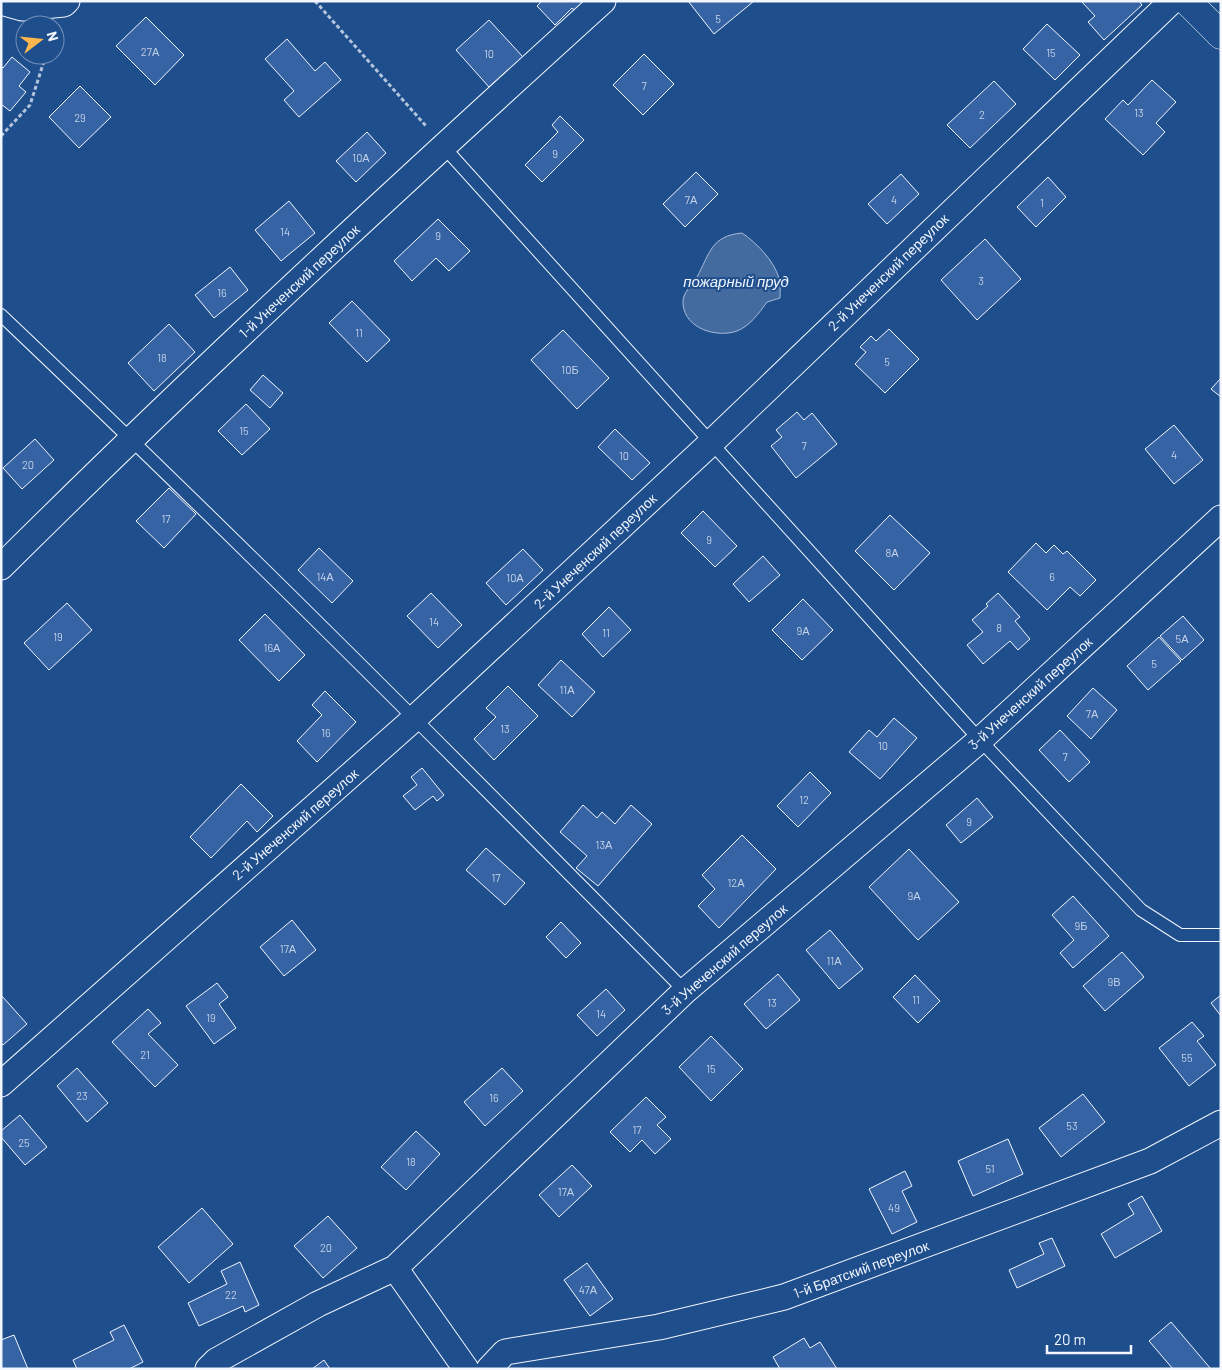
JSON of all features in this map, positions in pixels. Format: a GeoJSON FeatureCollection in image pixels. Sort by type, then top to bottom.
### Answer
{"type":"FeatureCollection","features":[{"type":"Feature","properties":{"kind":"street","name":"1-й Унеченский переулок"},"geometry":{"type":"LineString","coordinates":[[1,567],[131,438],[443,146],[603,1]]}},
{"type":"Feature","properties":{"kind":"street","name":"2-й Унеченский переулок"},"geometry":{"type":"LineString","coordinates":[[1,1084],[415,718],[712,442],[1172,1]]}},
{"type":"Feature","properties":{"kind":"street"},"geometry":{"type":"LineString","coordinates":[[1187,1],[1221,35]]}},
{"type":"Feature","properties":{"kind":"street"},"geometry":{"type":"LineString","coordinates":[[1,2],[22,8],[65,2]]}},
{"type":"Feature","properties":{"kind":"street","name":"3-й Унеченский переулок"},"geometry":{"type":"LineString","coordinates":[[208,1369],[216,1361],[318,1304],[395,1268],[685,991],[980,740],[1221,518]]}},
{"type":"Feature","properties":{"kind":"street","name":"1-й Братский переулок"},"geometry":{"type":"LineString","coordinates":[[489,1369],[505,1352],[659,1327],[784,1297],[1150,1161],[1221,1123]]}},
{"type":"Feature","properties":{"kind":"street"},"geometry":{"type":"LineString","coordinates":[[395,1268],[466,1369]]}},
{"type":"Feature","properties":{"kind":"lane"},"geometry":{"type":"LineString","coordinates":[[443,146],[980,740],[1141,910],[1180,935],[1221,936]]}},
{"type":"Feature","properties":{"kind":"lane"},"geometry":{"type":"LineString","coordinates":[[1,315],[131,438],[415,718],[685,991]]}},
{"type":"Feature","properties":{"kind":"path"},"geometry":{"type":"LineString","coordinates":[[315,1],[443,146]]}},
{"type":"Feature","properties":{"kind":"path"},"geometry":{"type":"LineString","coordinates":[[1,136],[30,105],[43,65]]}},
{"type":"Feature","properties":{"kind":"water","name":"пожарный пруд"},"geometry":{"type":"Polygon","coordinates":[[[742,233],[759,247],[773,265],[780,280],[780,298],[767,302],[750,323],[742,329],[729,333],[720,333],[703,329],[689,320],[683,304],[684,296],[697,277],[713,247],[724,238],[742,233]]]}},
{"type":"Feature","properties":{"kind":"building"},"geometry":{"type":"Polygon","coordinates":[[[542,1],[590,1],[577,14],[572,8],[555,25],[537,6],[542,1]]]}},
{"type":"Feature","properties":{"kind":"building"},"geometry":{"type":"Polygon","coordinates":[[[688,1],[754,1],[714,34],[688,1]]]}},
{"type":"Feature","properties":{"kind":"building"},"geometry":{"type":"Polygon","coordinates":[[[1081,1],[1139,1],[1142,5],[1104,40],[1088,22],[1095,16],[1081,1]]]}},
{"type":"Feature","properties":{"kind":"building"},"geometry":{"type":"Polygon","coordinates":[[[146,17],[184,55],[155,85],[116,46],[146,17]]]}},
{"type":"Feature","properties":{"kind":"building"},"geometry":{"type":"Polygon","coordinates":[[[489,20],[523,57],[489,87],[456,50],[489,20]]]}},
{"type":"Feature","properties":{"kind":"building"},"geometry":{"type":"Polygon","coordinates":[[[1047,24],[1080,55],[1055,80],[1023,49],[1047,24]]]}},
{"type":"Feature","properties":{"kind":"building"},"geometry":{"type":"Polygon","coordinates":[[[287,39],[315,71],[325,62],[341,80],[299,117],[284,100],[294,91],[265,59],[287,39]]]}},
{"type":"Feature","properties":{"kind":"building"},"geometry":{"type":"Polygon","coordinates":[[[644,54],[674,84],[643,115],[613,85],[644,54]]]}},
{"type":"Feature","properties":{"kind":"building"},"geometry":{"type":"Polygon","coordinates":[[[12,57],[15,60],[15,65],[22,65],[30,72],[19,86],[26,92],[10,111],[1,104],[1,66],[3,68],[12,57]]]}},
{"type":"Feature","properties":{"kind":"building"},"geometry":{"type":"Polygon","coordinates":[[[1152,80],[1176,102],[1156,123],[1165,132],[1143,155],[1105,119],[1123,100],[1128,105],[1152,80]]]}},
{"type":"Feature","properties":{"kind":"building"},"geometry":{"type":"Polygon","coordinates":[[[994,81],[1016,104],[970,148],[947,125],[994,81]]]}},
{"type":"Feature","properties":{"kind":"building"},"geometry":{"type":"Polygon","coordinates":[[[80,86],[111,117],[79,148],[49,117],[80,86]]]}},
{"type":"Feature","properties":{"kind":"building"},"geometry":{"type":"Polygon","coordinates":[[[560,116],[584,140],[542,182],[525,165],[558,132],[552,125],[560,116]]]}},
{"type":"Feature","properties":{"kind":"building"},"geometry":{"type":"Polygon","coordinates":[[[367,132],[386,153],[356,182],[336,161],[367,132]]]}},
{"type":"Feature","properties":{"kind":"building"},"geometry":{"type":"Polygon","coordinates":[[[696,172],[718,194],[685,227],[663,204],[696,172]]]}},
{"type":"Feature","properties":{"kind":"building"},"geometry":{"type":"Polygon","coordinates":[[[901,174],[919,194],[887,224],[868,204],[901,174]]]}},
{"type":"Feature","properties":{"kind":"building"},"geometry":{"type":"Polygon","coordinates":[[[1048,177],[1066,197],[1036,227],[1017,207],[1048,177]]]}},
{"type":"Feature","properties":{"kind":"building"},"geometry":{"type":"Polygon","coordinates":[[[289,201],[315,233],[281,261],[255,230],[289,201]]]}},
{"type":"Feature","properties":{"kind":"building"},"geometry":{"type":"Polygon","coordinates":[[[438,219],[470,251],[449,271],[436,258],[412,281],[394,261],[438,219]]]}},
{"type":"Feature","properties":{"kind":"building"},"geometry":{"type":"Polygon","coordinates":[[[985,239],[1021,279],[977,320],[941,280],[985,239]]]}},
{"type":"Feature","properties":{"kind":"building"},"geometry":{"type":"Polygon","coordinates":[[[230,267],[248,290],[214,318],[195,295],[230,267]]]}},
{"type":"Feature","properties":{"kind":"building"},"geometry":{"type":"Polygon","coordinates":[[[352,301],[390,340],[367,362],[329,323],[352,301]]]}},
{"type":"Feature","properties":{"kind":"building"},"geometry":{"type":"Polygon","coordinates":[[[169,324],[195,352],[154,391],[128,363],[169,324]]]}},
{"type":"Feature","properties":{"kind":"building"},"geometry":{"type":"Polygon","coordinates":[[[889,329],[919,359],[885,393],[855,364],[866,352],[860,347],[871,336],[876,341],[889,329]]]}},
{"type":"Feature","properties":{"kind":"building"},"geometry":{"type":"Polygon","coordinates":[[[563,330],[609,378],[577,409],[531,360],[563,330]]]}},
{"type":"Feature","properties":{"kind":"building"},"geometry":{"type":"Polygon","coordinates":[[[263,375],[283,393],[270,408],[250,390],[263,375]]]}},
{"type":"Feature","properties":{"kind":"building"},"geometry":{"type":"Polygon","coordinates":[[[1221,378],[1221,397],[1211,389],[1221,378]]]}},
{"type":"Feature","properties":{"kind":"building"},"geometry":{"type":"Polygon","coordinates":[[[246,404],[270,429],[242,455],[218,431],[246,404]]]}},
{"type":"Feature","properties":{"kind":"building"},"geometry":{"type":"Polygon","coordinates":[[[797,412],[804,420],[812,413],[837,444],[796,478],[771,446],[782,437],[776,430],[797,412]]]}},
{"type":"Feature","properties":{"kind":"building"},"geometry":{"type":"Polygon","coordinates":[[[1174,425],[1203,460],[1174,484],[1145,449],[1174,425]]]}},
{"type":"Feature","properties":{"kind":"building"},"geometry":{"type":"Polygon","coordinates":[[[615,429],[650,463],[632,480],[598,447],[615,429]]]}},
{"type":"Feature","properties":{"kind":"building"},"geometry":{"type":"Polygon","coordinates":[[[35,439],[54,460],[22,489],[3,468],[35,439]]]}},
{"type":"Feature","properties":{"kind":"building"},"geometry":{"type":"Polygon","coordinates":[[[169,488],[196,514],[164,548],[136,521],[169,488]]]}},
{"type":"Feature","properties":{"kind":"building"},"geometry":{"type":"Polygon","coordinates":[[[703,511],[737,546],[715,567],[681,533],[703,511]]]}},
{"type":"Feature","properties":{"kind":"building"},"geometry":{"type":"Polygon","coordinates":[[[890,515],[930,553],[894,590],[855,551],[890,515]]]}},
{"type":"Feature","properties":{"kind":"building"},"geometry":{"type":"Polygon","coordinates":[[[1036,543],[1046,553],[1054,545],[1063,554],[1067,551],[1096,580],[1080,596],[1070,587],[1047,610],[1008,572],[1036,543]]]}},
{"type":"Feature","properties":{"kind":"building"},"geometry":{"type":"Polygon","coordinates":[[[319,548],[353,581],[332,603],[298,570],[319,548]]]}},
{"type":"Feature","properties":{"kind":"building"},"geometry":{"type":"Polygon","coordinates":[[[523,549],[543,570],[506,605],[486,583],[523,549]]]}},
{"type":"Feature","properties":{"kind":"building"},"geometry":{"type":"Polygon","coordinates":[[[763,556],[780,575],[749,602],[733,584],[763,556]]]}},
{"type":"Feature","properties":{"kind":"building"},"geometry":{"type":"Polygon","coordinates":[[[431,593],[462,625],[438,648],[407,616],[431,593]]]}},
{"type":"Feature","properties":{"kind":"building"},"geometry":{"type":"Polygon","coordinates":[[[998,593],[1020,617],[1015,621],[1030,639],[1018,650],[1010,641],[983,664],[967,645],[983,632],[972,620],[988,606],[986,604],[998,593]]]}},
{"type":"Feature","properties":{"kind":"building"},"geometry":{"type":"Polygon","coordinates":[[[803,599],[833,630],[802,660],[772,630],[803,599]]]}},
{"type":"Feature","properties":{"kind":"building"},"geometry":{"type":"Polygon","coordinates":[[[67,603],[92,630],[49,670],[24,643],[67,603]]]}},
{"type":"Feature","properties":{"kind":"building"},"geometry":{"type":"Polygon","coordinates":[[[609,607],[631,630],[603,657],[582,634],[609,607]]]}},
{"type":"Feature","properties":{"kind":"building"},"geometry":{"type":"Polygon","coordinates":[[[265,614],[305,655],[279,681],[239,640],[265,614]]]}},
{"type":"Feature","properties":{"kind":"building"},"geometry":{"type":"Polygon","coordinates":[[[1183,616],[1204,640],[1182,660],[1160,636],[1183,616]]]}},
{"type":"Feature","properties":{"kind":"building"},"geometry":{"type":"Polygon","coordinates":[[[1159,637],[1181,661],[1148,690],[1127,666],[1159,637]]]}},
{"type":"Feature","properties":{"kind":"building"},"geometry":{"type":"Polygon","coordinates":[[[561,660],[595,692],[572,717],[538,685],[561,660]]]}},
{"type":"Feature","properties":{"kind":"building"},"geometry":{"type":"Polygon","coordinates":[[[508,686],[538,716],[494,760],[474,739],[496,717],[486,708],[508,686]]]}},
{"type":"Feature","properties":{"kind":"building"},"geometry":{"type":"Polygon","coordinates":[[[1093,688],[1117,710],[1091,739],[1067,716],[1093,688]]]}},
{"type":"Feature","properties":{"kind":"building"},"geometry":{"type":"Polygon","coordinates":[[[325,691],[356,722],[317,762],[297,741],[322,715],[312,705],[325,691]]]}},
{"type":"Feature","properties":{"kind":"building"},"geometry":{"type":"Polygon","coordinates":[[[894,718],[917,738],[880,779],[849,752],[869,730],[877,737],[894,718]]]}},
{"type":"Feature","properties":{"kind":"building"},"geometry":{"type":"Polygon","coordinates":[[[1060,730],[1090,762],[1069,782],[1039,750],[1060,730]]]}},
{"type":"Feature","properties":{"kind":"building"},"geometry":{"type":"Polygon","coordinates":[[[422,768],[444,795],[437,801],[433,796],[415,810],[403,796],[417,785],[411,777],[422,768]]]}},
{"type":"Feature","properties":{"kind":"building"},"geometry":{"type":"Polygon","coordinates":[[[810,772],[831,793],[798,827],[777,806],[810,772]]]}},
{"type":"Feature","properties":{"kind":"building"},"geometry":{"type":"Polygon","coordinates":[[[241,784],[273,816],[257,832],[247,821],[211,858],[190,837],[241,784]]]}},
{"type":"Feature","properties":{"kind":"building"},"geometry":{"type":"Polygon","coordinates":[[[977,798],[993,817],[961,843],[946,825],[977,798]]]}},
{"type":"Feature","properties":{"kind":"building"},"geometry":{"type":"Polygon","coordinates":[[[583,805],[597,818],[602,812],[615,824],[631,805],[652,824],[598,886],[576,868],[587,856],[560,832],[583,805]]]}},
{"type":"Feature","properties":{"kind":"building"},"geometry":{"type":"Polygon","coordinates":[[[742,835],[776,869],[719,928],[698,906],[715,889],[702,875],[742,835]]]}},
{"type":"Feature","properties":{"kind":"building"},"geometry":{"type":"Polygon","coordinates":[[[486,848],[525,883],[505,905],[466,870],[486,848]]]}},
{"type":"Feature","properties":{"kind":"building"},"geometry":{"type":"Polygon","coordinates":[[[909,849],[959,902],[918,940],[869,887],[909,849]]]}},
{"type":"Feature","properties":{"kind":"building"},"geometry":{"type":"Polygon","coordinates":[[[1073,896],[1109,936],[1073,968],[1060,953],[1074,940],[1052,915],[1073,896]]]}},
{"type":"Feature","properties":{"kind":"building"},"geometry":{"type":"Polygon","coordinates":[[[292,920],[316,950],[284,976],[260,947],[292,920]]]}},
{"type":"Feature","properties":{"kind":"building"},"geometry":{"type":"Polygon","coordinates":[[[561,922],[581,943],[566,958],[546,937],[561,922]]]}},
{"type":"Feature","properties":{"kind":"building"},"geometry":{"type":"Polygon","coordinates":[[[830,930],[863,969],[839,989],[806,950],[830,930]]]}},
{"type":"Feature","properties":{"kind":"building"},"geometry":{"type":"Polygon","coordinates":[[[1122,952],[1144,977],[1105,1011],[1083,986],[1122,952]]]}},
{"type":"Feature","properties":{"kind":"building"},"geometry":{"type":"Polygon","coordinates":[[[778,974],[800,1000],[766,1029],[744,1004],[778,974]]]}},
{"type":"Feature","properties":{"kind":"building"},"geometry":{"type":"Polygon","coordinates":[[[915,975],[940,1001],[918,1023],[893,997],[915,975]]]}},
{"type":"Feature","properties":{"kind":"building"},"geometry":{"type":"Polygon","coordinates":[[[217,983],[228,997],[219,1004],[236,1028],[214,1044],[186,1006],[217,983]]]}},
{"type":"Feature","properties":{"kind":"building"},"geometry":{"type":"Polygon","coordinates":[[[606,989],[625,1010],[597,1036],[577,1015],[606,989]]]}},
{"type":"Feature","properties":{"kind":"building"},"geometry":{"type":"Polygon","coordinates":[[[1,995],[27,1024],[3,1045],[1,1043],[1,995]]]}},
{"type":"Feature","properties":{"kind":"building"},"geometry":{"type":"Polygon","coordinates":[[[1221,995],[1221,1016],[1211,1003],[1221,995]]]}},
{"type":"Feature","properties":{"kind":"building"},"geometry":{"type":"Polygon","coordinates":[[[148,1009],[161,1023],[148,1034],[178,1065],[155,1087],[112,1042],[148,1009]]]}},
{"type":"Feature","properties":{"kind":"building"},"geometry":{"type":"Polygon","coordinates":[[[1192,1022],[1204,1036],[1197,1041],[1216,1065],[1189,1086],[1159,1048],[1192,1022]]]}},
{"type":"Feature","properties":{"kind":"building"},"geometry":{"type":"Polygon","coordinates":[[[711,1036],[743,1069],[711,1101],[679,1067],[711,1036]]]}},
{"type":"Feature","properties":{"kind":"building"},"geometry":{"type":"Polygon","coordinates":[[[77,1068],[108,1103],[87,1122],[57,1086],[77,1068]]]}},
{"type":"Feature","properties":{"kind":"building"},"geometry":{"type":"Polygon","coordinates":[[[502,1068],[523,1091],[485,1126],[464,1102],[502,1068]]]}},
{"type":"Feature","properties":{"kind":"building"},"geometry":{"type":"Polygon","coordinates":[[[1083,1094],[1105,1122],[1061,1157],[1039,1128],[1083,1094]]]}},
{"type":"Feature","properties":{"kind":"building"},"geometry":{"type":"Polygon","coordinates":[[[646,1097],[666,1117],[657,1125],[671,1139],[655,1154],[642,1140],[630,1152],[610,1132],[646,1097]]]}},
{"type":"Feature","properties":{"kind":"building"},"geometry":{"type":"Polygon","coordinates":[[[20,1115],[47,1147],[25,1165],[1,1137],[1,1131],[20,1115]]]}},
{"type":"Feature","properties":{"kind":"building"},"geometry":{"type":"Polygon","coordinates":[[[416,1131],[440,1154],[406,1190],[381,1167],[416,1131]]]}},
{"type":"Feature","properties":{"kind":"building"},"geometry":{"type":"Polygon","coordinates":[[[1008,1139],[1023,1174],[973,1196],[958,1161],[1008,1139]]]}},
{"type":"Feature","properties":{"kind":"building"},"geometry":{"type":"Polygon","coordinates":[[[572,1165],[592,1186],[559,1217],[539,1195],[572,1165]]]}},
{"type":"Feature","properties":{"kind":"building"},"geometry":{"type":"Polygon","coordinates":[[[905,1171],[912,1186],[902,1191],[917,1222],[892,1234],[869,1189],[905,1171]]]}},
{"type":"Feature","properties":{"kind":"building"},"geometry":{"type":"Polygon","coordinates":[[[1142,1196],[1162,1231],[1115,1258],[1101,1234],[1134,1214],[1128,1204],[1142,1196]]]}},
{"type":"Feature","properties":{"kind":"building"},"geometry":{"type":"Polygon","coordinates":[[[202,1208],[233,1244],[189,1283],[158,1247],[202,1208]]]}},
{"type":"Feature","properties":{"kind":"building"},"geometry":{"type":"Polygon","coordinates":[[[328,1216],[357,1248],[323,1278],[294,1246],[328,1216]]]}},
{"type":"Feature","properties":{"kind":"building"},"geometry":{"type":"Polygon","coordinates":[[[1052,1238],[1065,1266],[1017,1288],[1009,1270],[1044,1254],[1039,1243],[1052,1238]]]}},
{"type":"Feature","properties":{"kind":"building"},"geometry":{"type":"Polygon","coordinates":[[[240,1262],[259,1305],[245,1312],[243,1306],[199,1326],[188,1303],[227,1284],[221,1271],[240,1262]]]}},
{"type":"Feature","properties":{"kind":"building"},"geometry":{"type":"Polygon","coordinates":[[[587,1263],[613,1299],[590,1316],[564,1280],[587,1263]]]}},
{"type":"Feature","properties":{"kind":"building"},"geometry":{"type":"Polygon","coordinates":[[[1171,1322],[1211,1369],[1173,1369],[1149,1341],[1171,1322]]]}},
{"type":"Feature","properties":{"kind":"building"},"geometry":{"type":"Polygon","coordinates":[[[124,1325],[143,1362],[129,1369],[77,1369],[73,1360],[114,1340],[110,1332],[124,1325]]]}},
{"type":"Feature","properties":{"kind":"building"},"geometry":{"type":"Polygon","coordinates":[[[14,1335],[28,1369],[1,1369],[1,1340],[14,1335]]]}},
{"type":"Feature","properties":{"kind":"building"},"geometry":{"type":"Polygon","coordinates":[[[804,1338],[810,1348],[820,1342],[837,1369],[780,1369],[773,1357],[804,1338]]]}},
{"type":"Feature","properties":{"kind":"building"},"geometry":{"type":"Polygon","coordinates":[[[324,1360],[330,1369],[312,1369],[324,1360]]]}}]}
